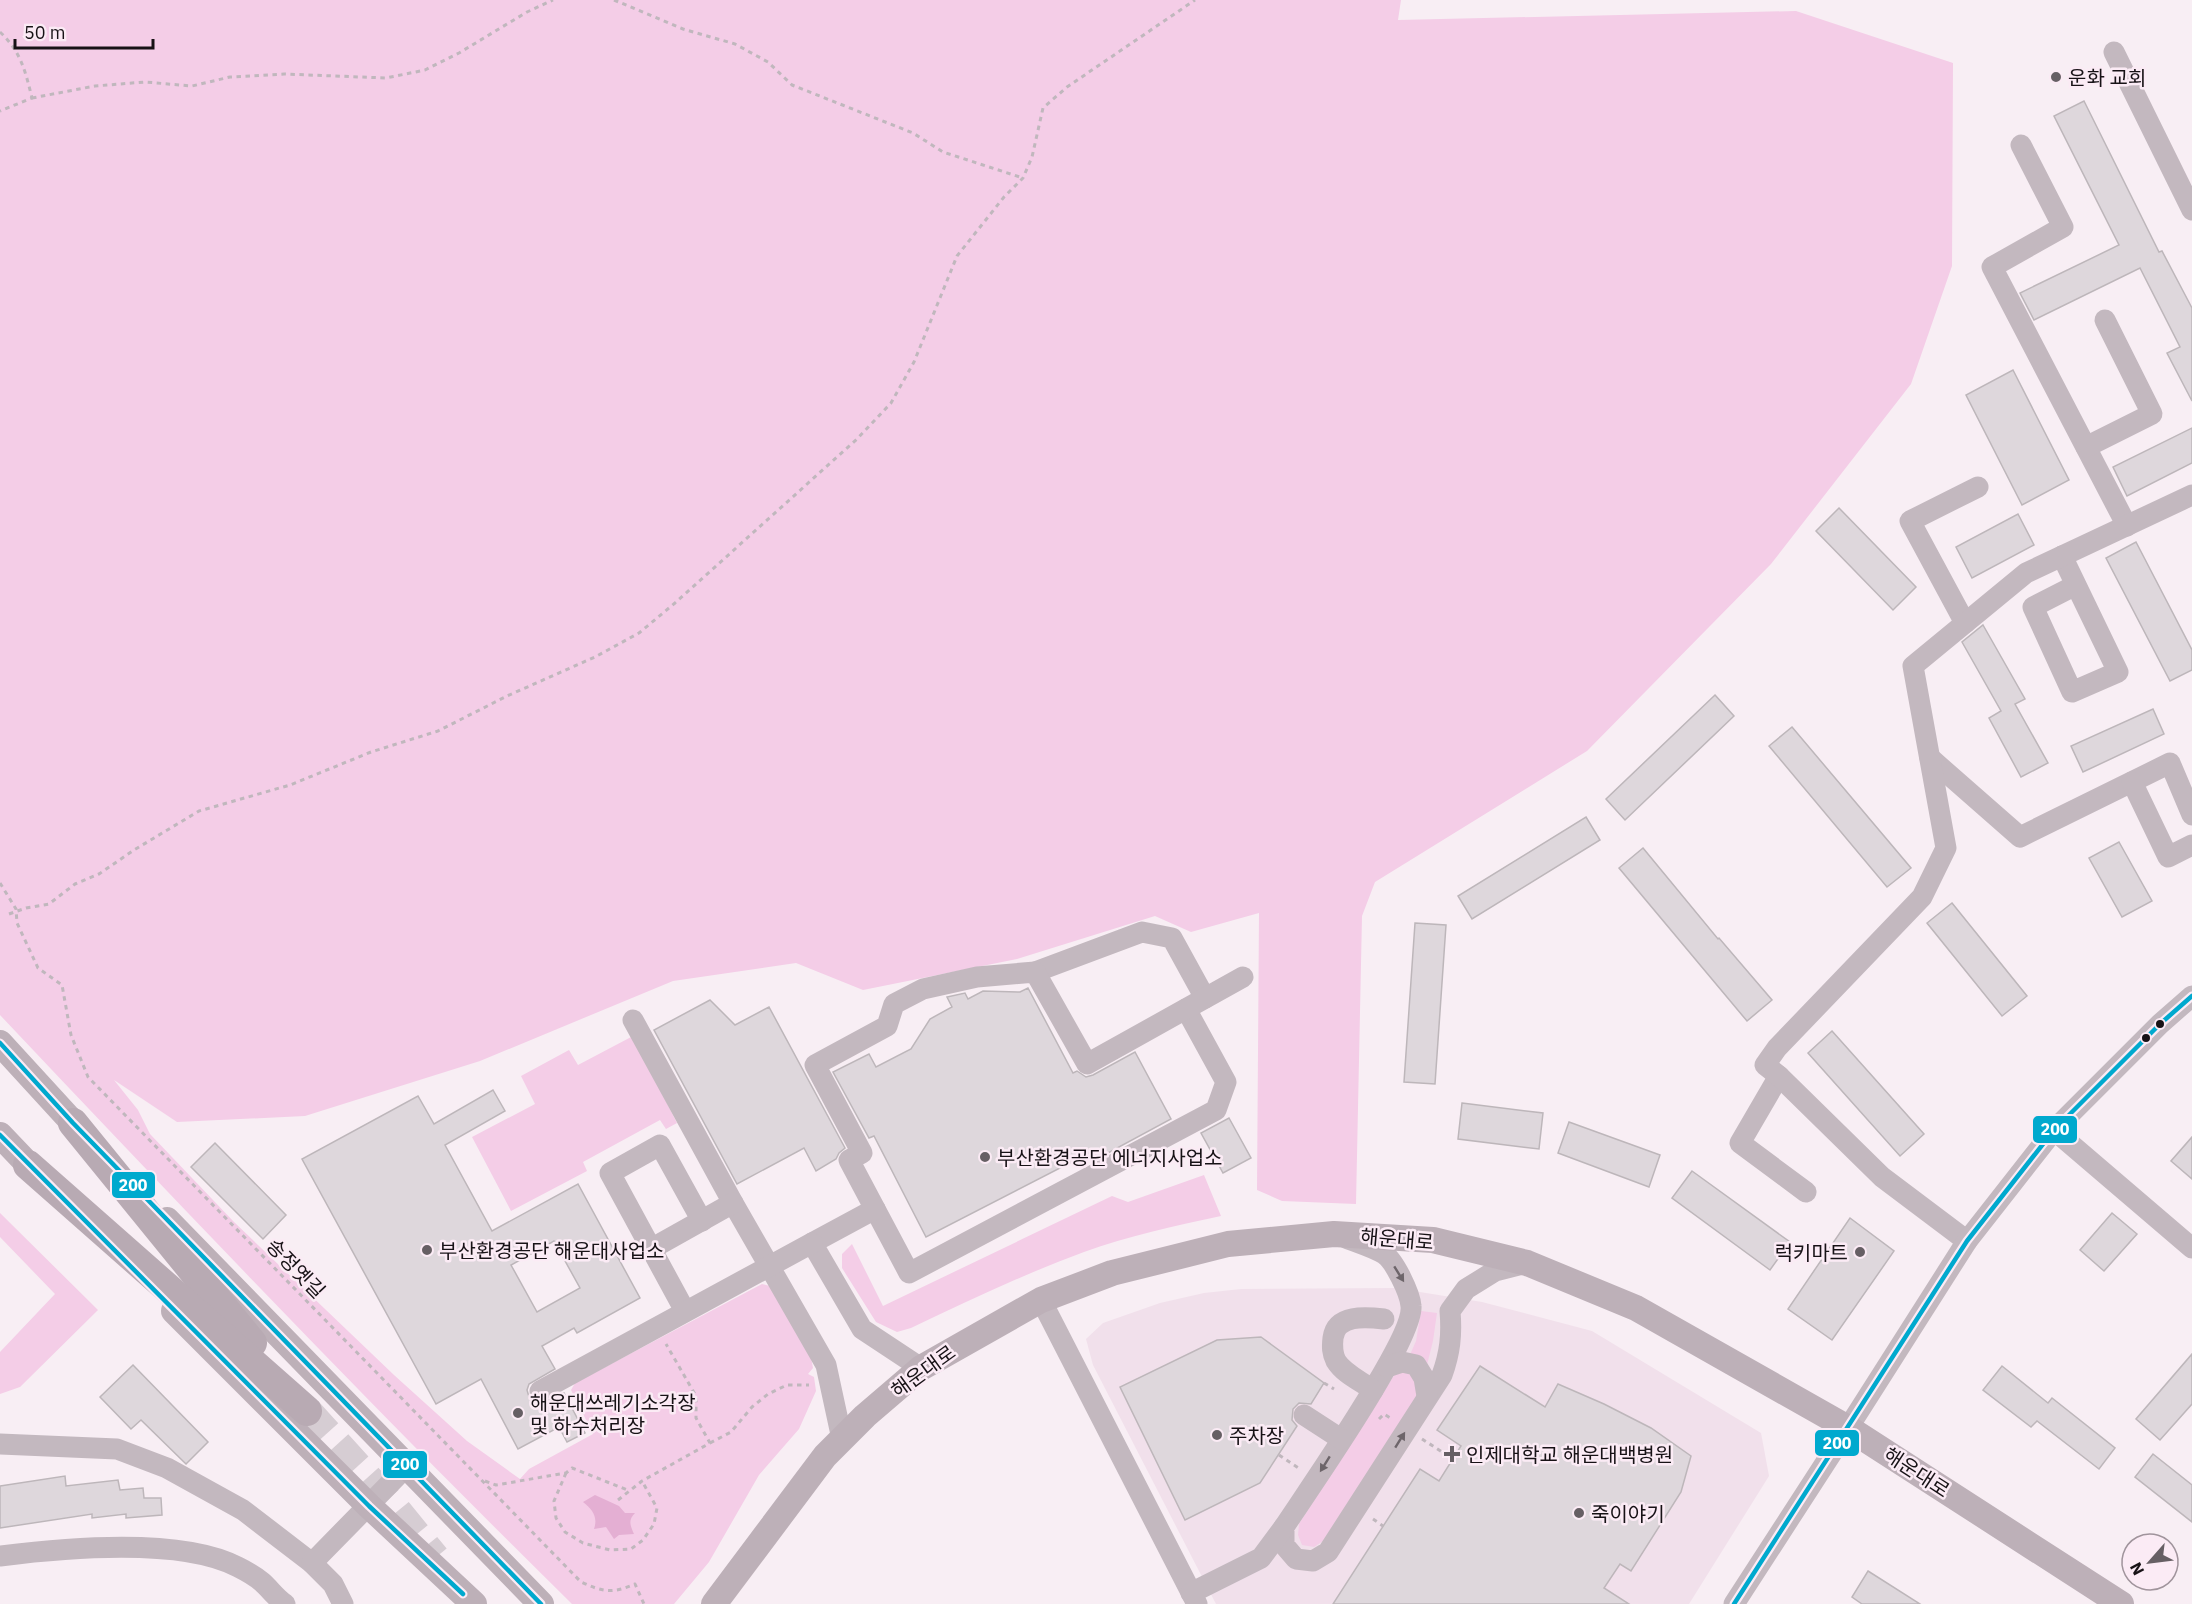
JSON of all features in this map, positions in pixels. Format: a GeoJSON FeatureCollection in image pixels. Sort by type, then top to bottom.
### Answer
{"type":"FeatureCollection","features":[{"type":"Feature","properties":{"kind":"highway"},"geometry":{"type":"LineString","coordinates":[[28,1165],[307,1411],[73,1123]]}},
{"type":"Feature","properties":{"kind":"main road"},"geometry":{"type":"LineString","coordinates":[[0,1043],[73,1123],[541,1604]]}},
{"type":"Feature","properties":{"kind":"main road"},"geometry":{"type":"LineString","coordinates":[[0,1136],[369,1506],[474,1604]]}},
{"type":"Feature","properties":{"kind":"main road","name":"해운대로"},"geometry":{"type":"LineString","coordinates":[[701,1604],[721,1595],[825,1456],[865,1416],[921,1368],[1041,1300],[1112,1273],[1228,1244],[1334,1234],[1432,1240],[1527,1263],[1636,1308],[1848,1428],[2121,1604]]}},
{"type":"Feature","properties":{"kind":"street"},"geometry":{"type":"LineString","coordinates":[[2114,52],[2192,210]]}},
{"type":"Feature","properties":{"kind":"street"},"geometry":{"type":"LineString","coordinates":[[2021,145],[2063,227],[1992,267],[2127,526]]}},
{"type":"Feature","properties":{"kind":"street"},"geometry":{"type":"LineString","coordinates":[[2086,447],[2152,414],[2105,320]]}},
{"type":"Feature","properties":{"kind":"street"},"geometry":{"type":"LineString","coordinates":[[1965,623],[1910,521],[1978,487]]}},
{"type":"Feature","properties":{"kind":"street"},"geometry":{"type":"LineString","coordinates":[[1967,1241],[1882,1177],[1765,1065],[1777,1048],[1922,897],[1946,848],[1913,666],[2026,573],[2192,495]]}},
{"type":"Feature","properties":{"kind":"street"},"geometry":{"type":"LineString","coordinates":[[2062,556],[2076,585],[2118,672],[2072,692],[2033,607],[2076,585]]}},
{"type":"Feature","properties":{"kind":"street"},"geometry":{"type":"LineString","coordinates":[[1930,758],[2020,837],[2170,763],[2192,814]]}},
{"type":"Feature","properties":{"kind":"street"},"geometry":{"type":"LineString","coordinates":[[2132,782],[2168,857],[2192,845]]}},
{"type":"Feature","properties":{"kind":"street"},"geometry":{"type":"LineString","coordinates":[[1186,1009],[1226,1082],[1216,1110],[909,1273],[849,1160],[862,1154],[814,1065],[887,1026],[894,1004],[923,989],[977,977],[1035,972],[1142,932],[1172,938],[1205,998]]}},
{"type":"Feature","properties":{"kind":"street"},"geometry":{"type":"LineString","coordinates":[[1035,972],[1087,1064],[1244,977]]}},
{"type":"Feature","properties":{"kind":"street"},"geometry":{"type":"LineString","coordinates":[[1734,1604],[1967,1241],[2054,1130],[2160,1024],[2192,996]]}},
{"type":"Feature","properties":{"kind":"street"},"geometry":{"type":"LineString","coordinates":[[633,1020],[768,1266],[826,1365],[842,1439]]}},
{"type":"Feature","properties":{"kind":"street"},"geometry":{"type":"LineString","coordinates":[[1779,1076],[1740,1143],[1806,1192]]}},
{"type":"Feature","properties":{"kind":"street"},"geometry":{"type":"LineString","coordinates":[[2054,1130],[2192,1248]]}},
{"type":"Feature","properties":{"kind":"street"},"geometry":{"type":"LineString","coordinates":[[685,1311],[610,1173],[660,1145],[702,1221]]}},
{"type":"Feature","properties":{"kind":"street"},"geometry":{"type":"LineString","coordinates":[[651,1249],[733,1203]]}},
{"type":"Feature","properties":{"kind":"street"},"geometry":{"type":"LineString","coordinates":[[540,1391],[875,1209]]}},
{"type":"Feature","properties":{"kind":"street"},"geometry":{"type":"LineString","coordinates":[[1041,1300],[1194,1598],[1261,1558],[1284,1527],[1387,1367],[1404,1333],[1412,1307],[1403,1281],[1386,1254],[1334,1234]]}},
{"type":"Feature","properties":{"kind":"street"},"geometry":{"type":"LineString","coordinates":[[812,1243],[862,1329],[921,1368]]}},
{"type":"Feature","properties":{"kind":"street"},"geometry":{"type":"LineString","coordinates":[[1261,1558],[1313,1561],[1328,1552],[1427,1396],[1436,1349],[1450,1311],[1466,1289],[1495,1271],[1527,1263]]}},
{"type":"Feature","properties":{"kind":"street"},"geometry":{"type":"LineString","coordinates":[[1372,1390],[1336,1362],[1332,1350],[1334,1334],[1342,1323],[1353,1318],[1384,1319]]}},
{"type":"Feature","properties":{"kind":"street"},"geometry":{"type":"LineString","coordinates":[[1387,1367],[1402,1362],[1416,1365],[1424,1378],[1427,1396]]}},
{"type":"Feature","properties":{"kind":"street"},"geometry":{"type":"LineString","coordinates":[[1304,1414],[1341,1439]]}},
{"type":"Feature","properties":{"kind":"street"},"geometry":{"type":"LineString","coordinates":[[0,1444],[117,1449],[167,1468],[243,1510],[312,1563],[333,1584],[343,1604]]}},
{"type":"Feature","properties":{"kind":"street"},"geometry":{"type":"LineString","coordinates":[[312,1563],[407,1466]]}},
{"type":"Feature","properties":{"kind":"street"},"geometry":{"type":"LineString","coordinates":[[1284,1527],[1284,1545],[1296,1559]]}},
{"type":"Feature","properties":{"kind":"street"},"geometry":{"type":"LineString","coordinates":[[0,1556],[49,1550],[123,1548],[194,1552],[236,1566],[260,1580],[285,1604]]}},
{"type":"Feature","properties":{"kind":"path"},"geometry":{"type":"LineString","coordinates":[[0,111],[32,98],[95,86],[145,82],[192,86],[230,77],[284,74],[386,78],[425,70],[552,0]]}},
{"type":"Feature","properties":{"kind":"path"},"geometry":{"type":"LineString","coordinates":[[614,0],[683,29],[735,44],[768,62],[792,85],[914,133],[943,152],[1023,178]]}},
{"type":"Feature","properties":{"kind":"path"},"geometry":{"type":"LineString","coordinates":[[9,914],[49,904],[75,884],[99,874],[199,811],[290,785],[370,752],[438,730],[595,657],[639,633],[857,439],[891,403],[914,362],[957,256],[1004,196],[1023,178],[1032,157],[1043,108],[1067,87],[1195,0]]}},
{"type":"Feature","properties":{"kind":"path"},"geometry":{"type":"LineString","coordinates":[[0,32],[13,44],[25,68],[32,98]]}},
{"type":"Feature","properties":{"kind":"path","name":"송정옛길"},"geometry":{"type":"LineString","coordinates":[[0,883],[17,911],[17,923],[38,968],[62,985],[71,1035],[88,1077],[581,1582],[602,1591],[619,1591],[635,1584],[644,1604]]}},
{"type":"Feature","properties":{"kind":"path"},"geometry":{"type":"LineString","coordinates":[[656,1327],[696,1396],[696,1418],[710,1443]]}},
{"type":"Feature","properties":{"kind":"path"},"geometry":{"type":"LineString","coordinates":[[618,1500],[642,1481],[731,1432],[752,1407],[768,1394],[788,1385],[808,1384],[815,1389],[832,1389]]}},
{"type":"Feature","properties":{"kind":"path"},"geometry":{"type":"LineString","coordinates":[[630,1491],[572,1468],[566,1473],[554,1501],[556,1518],[565,1532],[583,1543],[610,1550],[631,1549],[643,1540],[654,1524],[657,1508],[642,1481]]}},
{"type":"Feature","properties":{"kind":"path"},"geometry":{"type":"LineString","coordinates":[[483,1480],[496,1485],[566,1473]]}},
{"type":"Feature","properties":{"kind":"shaded area"},"geometry":{"type":"Polygon","coordinates":[[[0,0],[1401,0],[1398,20],[1796,11],[1953,63],[1952,266],[1911,384],[1771,564],[1587,751],[1375,882],[1362,916],[1356,1204],[1282,1201],[1257,1190],[1259,913],[1191,932],[1155,916],[1017,959],[863,990],[796,963],[673,981],[480,1061],[305,1116],[177,1122],[114,1080],[138,1110],[150,1134],[234,1222],[394,1375],[467,1441],[520,1479],[529,1469],[593,1434],[571,1390],[575,1383],[762,1284],[770,1286],[811,1357],[813,1368],[808,1374],[814,1377],[816,1391],[799,1429],[759,1475],[709,1562],[674,1604],[572,1604],[283,1312],[0,1015],[0,0]]]}},
{"type":"Feature","properties":{"kind":"shaded area"},"geometry":{"type":"Polygon","coordinates":[[[633,1036],[677,1123],[666,1129],[660,1120],[583,1162],[587,1171],[511,1211],[472,1137],[535,1104],[521,1076],[569,1050],[578,1065],[633,1036]]]}},
{"type":"Feature","properties":{"kind":"shaded area"},"geometry":{"type":"Polygon","coordinates":[[[1204,1175],[1221,1216],[1135,1236],[1084,1252],[1018,1279],[911,1328],[897,1332],[876,1322],[842,1268],[842,1254],[852,1244],[883,1306],[1112,1196],[1128,1202],[1204,1175]]]}},
{"type":"Feature","properties":{"kind":"shaded area"},"geometry":{"type":"Polygon","coordinates":[[[0,1213],[98,1310],[20,1387],[0,1394],[0,1352],[55,1294],[0,1237],[0,1213]]]}},
{"type":"Feature","properties":{"kind":"shaded area","name":"인제대학교 해운대백병원"},"geometry":{"type":"Polygon","coordinates":[[[1395,1288],[1482,1302],[1592,1331],[1761,1433],[1769,1476],[1689,1604],[1216,1604],[1093,1365],[1086,1339],[1103,1323],[1160,1303],[1204,1293],[1241,1289],[1395,1288]]]}},
{"type":"Feature","properties":{"kind":"shaded area"},"geometry":{"type":"Polygon","coordinates":[[[1421,1311],[1437,1313],[1426,1369],[1409,1357],[1416,1341],[1421,1311]]]}},
{"type":"Feature","properties":{"kind":"shaded area"},"geometry":{"type":"Polygon","coordinates":[[[1405,1371],[1414,1373],[1421,1390],[1323,1541],[1314,1547],[1302,1545],[1298,1535],[1299,1524],[1395,1374],[1405,1371]]]}},
{"type":"Feature","properties":{"kind":"shaded area"},"geometry":{"type":"Polygon","coordinates":[[[595,1495],[619,1506],[625,1513],[635,1513],[630,1523],[634,1534],[619,1535],[614,1539],[606,1527],[594,1529],[594,1514],[583,1502],[595,1495]]]}},
{"type":"Feature","properties":{"kind":"building"},"geometry":{"type":"Polygon","coordinates":[[[2084,101],[2159,252],[2162,251],[2192,308],[2192,401],[2167,353],[2180,347],[2140,268],[2034,320],[2020,293],[2119,245],[2054,116],[2084,101]]]}},
{"type":"Feature","properties":{"kind":"building"},"geometry":{"type":"Polygon","coordinates":[[[2013,370],[2069,480],[2022,505],[1966,395],[2013,370]]]}},
{"type":"Feature","properties":{"kind":"building"},"geometry":{"type":"Polygon","coordinates":[[[2192,428],[2192,463],[2127,496],[2113,467],[2192,428]]]}},
{"type":"Feature","properties":{"kind":"building"},"geometry":{"type":"Polygon","coordinates":[[[1839,508],[1916,587],[1893,610],[1816,531],[1839,508]]]}},
{"type":"Feature","properties":{"kind":"building"},"geometry":{"type":"Polygon","coordinates":[[[2018,514],[2034,545],[1972,578],[1956,547],[2018,514]]]}},
{"type":"Feature","properties":{"kind":"building"},"geometry":{"type":"Polygon","coordinates":[[[2136,542],[2192,650],[2192,670],[2170,681],[2106,558],[2136,542]]]}},
{"type":"Feature","properties":{"kind":"building"},"geometry":{"type":"Polygon","coordinates":[[[1983,625],[2025,699],[2015,704],[2048,763],[2021,777],[1989,718],[2001,711],[1962,642],[1983,625]]]}},
{"type":"Feature","properties":{"kind":"building"},"geometry":{"type":"Polygon","coordinates":[[[1715,695],[1734,716],[1625,820],[1606,799],[1715,695]]]}},
{"type":"Feature","properties":{"kind":"building"},"geometry":{"type":"Polygon","coordinates":[[[2153,709],[2164,734],[2083,772],[2071,746],[2153,709]]]}},
{"type":"Feature","properties":{"kind":"building"},"geometry":{"type":"Polygon","coordinates":[[[1792,727],[1911,868],[1887,887],[1769,746],[1792,727]]]}},
{"type":"Feature","properties":{"kind":"building"},"geometry":{"type":"Polygon","coordinates":[[[1586,817],[1600,840],[1472,919],[1458,896],[1586,817]]]}},
{"type":"Feature","properties":{"kind":"building"},"geometry":{"type":"Polygon","coordinates":[[[2119,842],[2152,901],[2122,917],[2089,858],[2119,842]]]}},
{"type":"Feature","properties":{"kind":"building"},"geometry":{"type":"Polygon","coordinates":[[[1643,848],[1772,1000],[1747,1021],[1619,868],[1643,848]]]}},
{"type":"Feature","properties":{"kind":"building"},"geometry":{"type":"Polygon","coordinates":[[[1952,903],[2027,996],[2002,1016],[1927,923],[1952,903]]]}},
{"type":"Feature","properties":{"kind":"building"},"geometry":{"type":"Polygon","coordinates":[[[1415,923],[1446,925],[1435,1084],[1404,1082],[1415,923]]]}},
{"type":"Feature","properties":{"kind":"building"},"geometry":{"type":"Polygon","coordinates":[[[1028,988],[1073,1073],[1077,1071],[1086,1077],[1093,1075],[1135,1052],[1171,1119],[1095,1160],[1091,1152],[926,1237],[874,1136],[869,1138],[833,1072],[869,1054],[876,1067],[911,1049],[930,1019],[952,1007],[947,997],[965,993],[968,999],[983,991],[1020,992],[1028,988]]]}},
{"type":"Feature","properties":{"kind":"building"},"geometry":{"type":"Polygon","coordinates":[[[710,1000],[735,1025],[769,1007],[845,1148],[836,1159],[816,1171],[804,1148],[737,1184],[654,1030],[710,1000]]]}},
{"type":"Feature","properties":{"kind":"building"},"geometry":{"type":"Polygon","coordinates":[[[1832,1031],[1924,1134],[1900,1156],[1808,1053],[1832,1031]]]}},
{"type":"Feature","properties":{"kind":"building","name":"부산환경공단 해운대사업소"},"geometry":{"type":"Polygon","coordinates":[[[493,1090],[505,1111],[445,1145],[492,1231],[578,1184],[640,1298],[577,1333],[574,1328],[542,1346],[555,1369],[529,1384],[527,1390],[533,1402],[540,1404],[564,1393],[585,1433],[567,1442],[559,1427],[518,1449],[481,1379],[436,1404],[302,1159],[418,1096],[434,1124],[493,1090]],[[554,1241],[511,1265],[537,1312],[580,1288],[554,1241]]]}},
{"type":"Feature","properties":{"kind":"building"},"geometry":{"type":"Polygon","coordinates":[[[1462,1103],[1543,1113],[1539,1149],[1458,1139],[1462,1103]]]}},
{"type":"Feature","properties":{"kind":"building"},"geometry":{"type":"Polygon","coordinates":[[[1229,1118],[1251,1158],[1223,1173],[1201,1133],[1229,1118]]]}},
{"type":"Feature","properties":{"kind":"building"},"geometry":{"type":"Polygon","coordinates":[[[1569,1122],[1660,1155],[1649,1187],[1558,1153],[1569,1122]]]}},
{"type":"Feature","properties":{"kind":"building"},"geometry":{"type":"Polygon","coordinates":[[[2192,1137],[2192,1179],[2171,1161],[2192,1137]]]}},
{"type":"Feature","properties":{"kind":"building"},"geometry":{"type":"Polygon","coordinates":[[[215,1143],[286,1215],[263,1239],[191,1167],[215,1143]]]}},
{"type":"Feature","properties":{"kind":"building"},"geometry":{"type":"Polygon","coordinates":[[[1692,1171],[1790,1242],[1770,1270],[1672,1198],[1692,1171]]]}},
{"type":"Feature","properties":{"kind":"building"},"geometry":{"type":"Polygon","coordinates":[[[2112,1213],[2137,1234],[2104,1271],[2080,1250],[2112,1213]]]}},
{"type":"Feature","properties":{"kind":"building"},"geometry":{"type":"Polygon","coordinates":[[[1850,1218],[1894,1251],[1832,1340],[1788,1309],[1850,1218]]]}},
{"type":"Feature","properties":{"kind":"building","name":"주차장"},"geometry":{"type":"Polygon","coordinates":[[[1261,1337],[1324,1383],[1311,1404],[1299,1403],[1293,1409],[1292,1420],[1297,1426],[1260,1483],[1185,1520],[1120,1387],[1217,1340],[1261,1337]]]}},
{"type":"Feature","properties":{"kind":"building"},"geometry":{"type":"Polygon","coordinates":[[[2192,1354],[2192,1404],[2160,1440],[2136,1419],[2192,1354]]]}},
{"type":"Feature","properties":{"kind":"building"},"geometry":{"type":"Polygon","coordinates":[[[133,1365],[208,1442],[186,1464],[141,1420],[131,1429],[100,1397],[133,1365]]]}},
{"type":"Feature","properties":{"kind":"building"},"geometry":{"type":"Polygon","coordinates":[[[1480,1366],[1545,1407],[1558,1384],[1651,1428],[1691,1456],[1681,1492],[1631,1571],[1620,1564],[1604,1588],[1629,1604],[1333,1604],[1420,1469],[1439,1481],[1461,1446],[1437,1430],[1480,1366]]]}},
{"type":"Feature","properties":{"kind":"building"},"geometry":{"type":"Polygon","coordinates":[[[2002,1366],[2048,1403],[2052,1398],[2115,1448],[2099,1469],[2037,1421],[2031,1427],[1983,1390],[2002,1366]]]}},
{"type":"Feature","properties":{"kind":"building"},"geometry":{"type":"Polygon","coordinates":[[[2153,1454],[2192,1485],[2192,1522],[2135,1477],[2153,1454]]]}},
{"type":"Feature","properties":{"kind":"building"},"geometry":{"type":"Polygon","coordinates":[[[65,1476],[66,1486],[118,1480],[120,1490],[143,1488],[144,1498],[161,1498],[162,1515],[126,1518],[126,1514],[92,1518],[92,1514],[0,1528],[0,1486],[65,1476]]]}},
{"type":"Feature","properties":{"kind":"building"},"geometry":{"type":"Polygon","coordinates":[[[1868,1571],[1920,1604],[1862,1604],[1852,1597],[1868,1571]]]}},
{"type":"Feature","properties":{"kind":"tunnel"},"geometry":{"type":"LineString","coordinates":[[307,1411],[391,1504],[435,1558]]}},
{"type":"Feature","properties":{"kind":"transit line","name":"200"},"geometry":{"type":"LineString","coordinates":[[1734,1604],[1967,1241],[2054,1130],[2160,1024],[2192,996]]}},
{"type":"Feature","properties":{"kind":"transit line","name":"200"},"geometry":{"type":"LineString","coordinates":[[0,1043],[73,1123],[541,1604]]}},
{"type":"Feature","properties":{"kind":"transit line","name":"200"},"geometry":{"type":"LineString","coordinates":[[0,1135],[369,1506],[463,1594]]}},
{"type":"Feature","properties":{"kind":"place","name":"운화 교회"},"geometry":{"type":"Point","coordinates":[2056,77]}},
{"type":"Feature","properties":{"kind":"place","name":"부산환경공단 에너지사업소"},"geometry":{"type":"Point","coordinates":[985,1157]}},
{"type":"Feature","properties":{"kind":"place","name":"부산환경공단 해운대사업소"},"geometry":{"type":"Point","coordinates":[427,1250]}},
{"type":"Feature","properties":{"kind":"place","name":"럭키마트"},"geometry":{"type":"Point","coordinates":[1860,1252]}},
{"type":"Feature","properties":{"kind":"place","name":"해운대쓰레기소각장 및 하수처리장"},"geometry":{"type":"Point","coordinates":[518,1413]}},
{"type":"Feature","properties":{"kind":"place","name":"주차장"},"geometry":{"type":"Point","coordinates":[1217,1435]}},
{"type":"Feature","properties":{"kind":"place","name":"인제대학교 해운대백병원"},"geometry":{"type":"Point","coordinates":[1452,1454]}},
{"type":"Feature","properties":{"kind":"place","name":"죽이야기"},"geometry":{"type":"Point","coordinates":[1579,1513]}}]}
